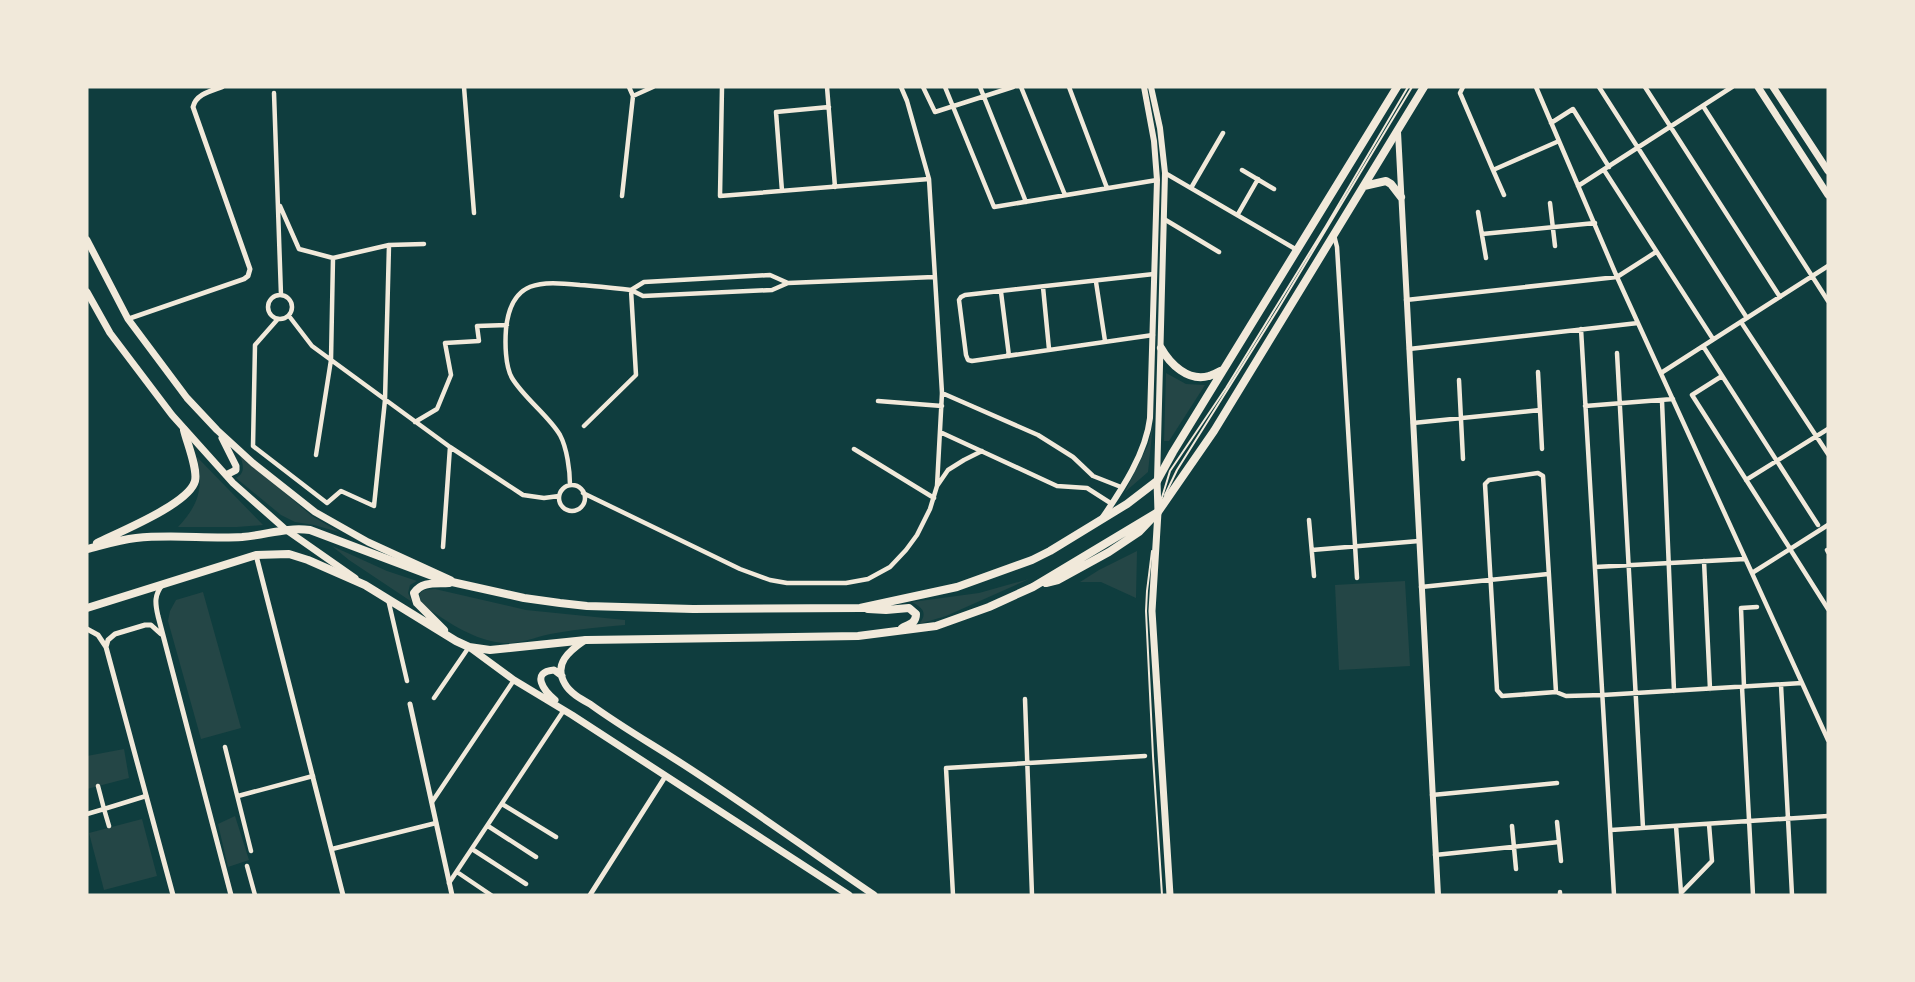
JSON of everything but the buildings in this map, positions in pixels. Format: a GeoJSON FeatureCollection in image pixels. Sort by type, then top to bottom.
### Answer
{"type":"FeatureCollection","features":[{"type":"Feature","properties":{"kind":"highway"},"geometry":{"type":"LineString","coordinates":[[860,608],[957,587],[1032,560],[1100,521],[1157,481],[1397,87]]}},
{"type":"Feature","properties":{"kind":"highway"},"geometry":{"type":"LineString","coordinates":[[87,608],[256,555],[289,554],[365,585],[456,641],[469,647],[490,650],[586,640],[858,636],[936,626],[989,607],[1033,587],[1158,512],[1214,430],[1424,87]]}},
{"type":"Feature","properties":{"kind":"highway"},"geometry":{"type":"LineString","coordinates":[[1364,186],[1386,181],[1401,197]]}},
{"type":"Feature","properties":{"kind":"highway"},"geometry":{"type":"LineString","coordinates":[[1161,348],[1169,361],[1189,374],[1208,377],[1224,369]]}},
{"type":"Feature","properties":{"kind":"highway"},"geometry":{"type":"LineString","coordinates":[[87,548],[171,506],[190,490],[195,480],[195,471],[184,430]]}},
{"type":"Feature","properties":{"kind":"highway"},"geometry":{"type":"LineString","coordinates":[[87,548],[137,538],[245,537],[285,529],[310,530],[429,575],[524,598],[587,606],[693,609],[860,608],[886,610],[909,608],[914,610],[916,619],[913,623],[896,631]]}},
{"type":"Feature","properties":{"kind":"highway"},"geometry":{"type":"LineString","coordinates":[[456,641],[417,603],[414,592],[424,585],[459,583]]}},
{"type":"Feature","properties":{"kind":"main road"},"geometry":{"type":"LineString","coordinates":[[1144,87],[1157,171],[1162,178]]}},
{"type":"Feature","properties":{"kind":"main road"},"geometry":{"type":"LineString","coordinates":[[1151,87],[1160,128],[1162,178],[1158,512],[1152,611],[1170,895]]}},
{"type":"Feature","properties":{"kind":"main road"},"geometry":{"type":"LineString","coordinates":[[1758,87],[1828,195]]}},
{"type":"Feature","properties":{"kind":"main road"},"geometry":{"type":"LineString","coordinates":[[1773,87],[1828,171]]}},
{"type":"Feature","properties":{"kind":"main road"},"geometry":{"type":"LineString","coordinates":[[1398,131],[1438,895]]}},
{"type":"Feature","properties":{"kind":"main road"},"geometry":{"type":"LineString","coordinates":[[1100,521],[1137,459],[1149,431],[1152,400],[1154,274],[1161,219]]}},
{"type":"Feature","properties":{"kind":"main road"},"geometry":{"type":"LineString","coordinates":[[87,240],[128,320],[187,398],[217,430],[253,463],[315,512],[368,542],[459,583]]}},
{"type":"Feature","properties":{"kind":"main road"},"geometry":{"type":"LineString","coordinates":[[1154,274],[1162,273]]}},
{"type":"Feature","properties":{"kind":"main road"},"geometry":{"type":"LineString","coordinates":[[87,292],[110,333],[184,430],[226,475],[285,529],[365,585]]}},
{"type":"Feature","properties":{"kind":"main road"},"geometry":{"type":"LineString","coordinates":[[217,430],[236,466],[236,470],[226,475]]}},
{"type":"Feature","properties":{"kind":"main road"},"geometry":{"type":"LineString","coordinates":[[586,640],[570,650],[564,657],[561,665],[562,676],[568,688],[615,722],[671,756],[874,895]]}},
{"type":"Feature","properties":{"kind":"main road"},"geometry":{"type":"LineString","coordinates":[[469,647],[514,680],[572,715],[849,895]]}},
{"type":"Feature","properties":{"kind":"main road"},"geometry":{"type":"LineString","coordinates":[[562,676],[554,670],[545,672],[542,675],[542,684],[548,695],[572,715]]}},
{"type":"Feature","properties":{"kind":"street"},"geometry":{"type":"LineString","coordinates":[[128,320],[248,276],[250,269],[193,107],[194,101],[200,96],[222,87]]}},
{"type":"Feature","properties":{"kind":"street"},"geometry":{"type":"LineString","coordinates":[[464,87],[474,213]]}},
{"type":"Feature","properties":{"kind":"street"},"geometry":{"type":"LineString","coordinates":[[622,196],[633,96],[629,87]]}},
{"type":"Feature","properties":{"kind":"street"},"geometry":{"type":"LineString","coordinates":[[633,96],[653,87]]}},
{"type":"Feature","properties":{"kind":"street"},"geometry":{"type":"LineString","coordinates":[[722,87],[720,196],[929,179]]}},
{"type":"Feature","properties":{"kind":"street"},"geometry":{"type":"LineString","coordinates":[[827,87],[835,187]]}},
{"type":"Feature","properties":{"kind":"street"},"geometry":{"type":"LineString","coordinates":[[584,493],[582,505],[576,510],[563,508],[559,500],[562,488],[570,485],[578,487],[584,493],[740,569],[770,580],[787,583],[846,583],[868,579],[890,567],[906,550],[917,535],[930,509],[937,486],[942,393],[929,179],[901,87]]}},
{"type":"Feature","properties":{"kind":"street"},"geometry":{"type":"LineString","coordinates":[[923,87],[935,112],[1013,87]]}},
{"type":"Feature","properties":{"kind":"street"},"geometry":{"type":"LineString","coordinates":[[945,87],[994,207],[1162,178],[1191,188],[1298,250]]}},
{"type":"Feature","properties":{"kind":"street"},"geometry":{"type":"LineString","coordinates":[[980,87],[1026,202]]}},
{"type":"Feature","properties":{"kind":"street"},"geometry":{"type":"LineString","coordinates":[[1021,87],[1065,195]]}},
{"type":"Feature","properties":{"kind":"street"},"geometry":{"type":"LineString","coordinates":[[1069,87],[1107,188]]}},
{"type":"Feature","properties":{"kind":"street"},"geometry":{"type":"LineString","coordinates":[[1463,87],[1460,93],[1504,195]]}},
{"type":"Feature","properties":{"kind":"street"},"geometry":{"type":"LineString","coordinates":[[1536,87],[1617,276],[1828,741]]}},
{"type":"Feature","properties":{"kind":"street"},"geometry":{"type":"LineString","coordinates":[[1599,87],[1747,318]]}},
{"type":"Feature","properties":{"kind":"street"},"geometry":{"type":"LineString","coordinates":[[1645,87],[1780,297]]}},
{"type":"Feature","properties":{"kind":"street"},"geometry":{"type":"LineString","coordinates":[[1578,186],[1732,87]]}},
{"type":"Feature","properties":{"kind":"street"},"geometry":{"type":"LineString","coordinates":[[274,93],[281,295]]}},
{"type":"Feature","properties":{"kind":"street"},"geometry":{"type":"LineString","coordinates":[[1703,106],[1828,301]]}},
{"type":"Feature","properties":{"kind":"street"},"geometry":{"type":"LineString","coordinates":[[782,191],[776,112],[829,107]]}},
{"type":"Feature","properties":{"kind":"street"},"geometry":{"type":"LineString","coordinates":[[1551,123],[1573,109],[1656,252],[1713,339]]}},
{"type":"Feature","properties":{"kind":"street"},"geometry":{"type":"LineString","coordinates":[[1191,188],[1223,133]]}},
{"type":"Feature","properties":{"kind":"street"},"geometry":{"type":"LineString","coordinates":[[1493,170],[1559,141]]}},
{"type":"Feature","properties":{"kind":"street"},"geometry":{"type":"LineString","coordinates":[[1242,170],[1274,189]]}},
{"type":"Feature","properties":{"kind":"street"},"geometry":{"type":"LineString","coordinates":[[1238,214],[1258,179]]}},
{"type":"Feature","properties":{"kind":"street"},"geometry":{"type":"LineString","coordinates":[[279,203],[299,249],[333,258],[389,245],[424,244]]}},
{"type":"Feature","properties":{"kind":"street"},"geometry":{"type":"LineString","coordinates":[[1550,203],[1555,246]]}},
{"type":"Feature","properties":{"kind":"street"},"geometry":{"type":"LineString","coordinates":[[1478,212],[1486,258]]}},
{"type":"Feature","properties":{"kind":"street"},"geometry":{"type":"LineString","coordinates":[[1161,219],[1219,252]]}},
{"type":"Feature","properties":{"kind":"street"},"geometry":{"type":"LineString","coordinates":[[1482,234],[1595,223]]}},
{"type":"Feature","properties":{"kind":"street"},"geometry":{"type":"LineString","coordinates":[[1334,235],[1337,247],[1357,578]]}},
{"type":"Feature","properties":{"kind":"street"},"geometry":{"type":"LineString","coordinates":[[278,320],[255,345],[253,446],[327,503],[341,491],[374,506],[385,400],[389,245]]}},
{"type":"Feature","properties":{"kind":"street"},"geometry":{"type":"LineString","coordinates":[[1406,300],[1617,276],[1656,252]]}},
{"type":"Feature","properties":{"kind":"street"},"geometry":{"type":"LineString","coordinates":[[316,455],[331,360],[333,258]]}},
{"type":"Feature","properties":{"kind":"street"},"geometry":{"type":"LineString","coordinates":[[1661,373],[1828,266]]}},
{"type":"Feature","properties":{"kind":"street"},"geometry":{"type":"LineString","coordinates":[[1153,335],[972,361],[968,360],[966,355],[959,300],[961,297],[1154,274]]}},
{"type":"Feature","properties":{"kind":"street"},"geometry":{"type":"LineString","coordinates":[[631,290],[644,282],[770,275],[788,283]]}},
{"type":"Feature","properties":{"kind":"street"},"geometry":{"type":"LineString","coordinates":[[570,485],[570,470],[560,436],[512,377],[505,345],[507,324],[512,307],[520,293],[531,285],[549,281],[631,290],[642,296],[772,290],[788,283],[934,276]]}},
{"type":"Feature","properties":{"kind":"street"},"geometry":{"type":"LineString","coordinates":[[1096,282],[1105,341]]}},
{"type":"Feature","properties":{"kind":"street"},"geometry":{"type":"LineString","coordinates":[[1043,287],[1049,350]]}},
{"type":"Feature","properties":{"kind":"street"},"geometry":{"type":"LineString","coordinates":[[584,426],[636,375],[631,290]]}},
{"type":"Feature","properties":{"kind":"street"},"geometry":{"type":"LineString","coordinates":[[1001,292],[1009,356]]}},
{"type":"Feature","properties":{"kind":"street"},"geometry":{"type":"LineString","coordinates":[[281,295],[288,298],[292,304],[292,312],[289,316],[278,320],[270,315],[267,307],[271,299],[281,295]]}},
{"type":"Feature","properties":{"kind":"street"},"geometry":{"type":"LineString","coordinates":[[289,316],[312,346],[450,447],[523,495],[544,498],[559,496]]}},
{"type":"Feature","properties":{"kind":"street"},"geometry":{"type":"LineString","coordinates":[[1741,322],[1828,454]]}},
{"type":"Feature","properties":{"kind":"street"},"geometry":{"type":"LineString","coordinates":[[1409,349],[1638,323]]}},
{"type":"Feature","properties":{"kind":"street"},"geometry":{"type":"LineString","coordinates":[[415,422],[437,409],[451,375],[445,343],[480,341],[477,326],[507,324]]}},
{"type":"Feature","properties":{"kind":"street"},"geometry":{"type":"LineString","coordinates":[[1581,329],[1614,895]]}},
{"type":"Feature","properties":{"kind":"street"},"geometry":{"type":"LineString","coordinates":[[1703,346],[1818,525]]}},
{"type":"Feature","properties":{"kind":"street"},"geometry":{"type":"LineString","coordinates":[[1617,353],[1643,828]]}},
{"type":"Feature","properties":{"kind":"street"},"geometry":{"type":"LineString","coordinates":[[1538,372],[1542,449]]}},
{"type":"Feature","properties":{"kind":"street"},"geometry":{"type":"LineString","coordinates":[[1722,376],[1692,395],[1828,609]]}},
{"type":"Feature","properties":{"kind":"street"},"geometry":{"type":"LineString","coordinates":[[1459,380],[1463,459]]}},
{"type":"Feature","properties":{"kind":"street"},"geometry":{"type":"LineString","coordinates":[[942,393],[1038,435],[1072,457],[1093,476],[1121,487]]}},
{"type":"Feature","properties":{"kind":"street"},"geometry":{"type":"LineString","coordinates":[[1585,406],[1673,399]]}},
{"type":"Feature","properties":{"kind":"street"},"geometry":{"type":"LineString","coordinates":[[878,401],[942,406]]}},
{"type":"Feature","properties":{"kind":"street"},"geometry":{"type":"LineString","coordinates":[[1662,401],[1674,691]]}},
{"type":"Feature","properties":{"kind":"street"},"geometry":{"type":"LineString","coordinates":[[1413,423],[1540,410]]}},
{"type":"Feature","properties":{"kind":"street"},"geometry":{"type":"LineString","coordinates":[[1746,480],[1828,429]]}},
{"type":"Feature","properties":{"kind":"street"},"geometry":{"type":"LineString","coordinates":[[940,432],[1057,486],[1087,488],[1112,504]]}},
{"type":"Feature","properties":{"kind":"street"},"geometry":{"type":"LineString","coordinates":[[443,547],[450,447]]}},
{"type":"Feature","properties":{"kind":"street"},"geometry":{"type":"LineString","coordinates":[[854,449],[934,498]]}},
{"type":"Feature","properties":{"kind":"street"},"geometry":{"type":"LineString","coordinates":[[937,486],[948,470],[982,451]]}},
{"type":"Feature","properties":{"kind":"street"},"geometry":{"type":"LineString","coordinates":[[1556,692],[1543,476],[1538,473],[1490,479],[1486,482],[1497,690],[1500,695],[1505,697],[1556,692],[1566,696],[1603,695],[1802,683]]}},
{"type":"Feature","properties":{"kind":"street"},"geometry":{"type":"LineString","coordinates":[[1309,520],[1314,576]]}},
{"type":"Feature","properties":{"kind":"street"},"geometry":{"type":"LineString","coordinates":[[1752,573],[1828,525]]}},
{"type":"Feature","properties":{"kind":"street"},"geometry":{"type":"LineString","coordinates":[[1312,550],[1419,541]]}},
{"type":"Feature","properties":{"kind":"street"},"geometry":{"type":"LineString","coordinates":[[256,555],[343,895]]}},
{"type":"Feature","properties":{"kind":"street"},"geometry":{"type":"LineString","coordinates":[[1595,567],[1745,559]]}},
{"type":"Feature","properties":{"kind":"street"},"geometry":{"type":"LineString","coordinates":[[1704,561],[1710,689]]}},
{"type":"Feature","properties":{"kind":"street"},"geometry":{"type":"LineString","coordinates":[[1421,587],[1548,574]]}},
{"type":"Feature","properties":{"kind":"street"},"geometry":{"type":"LineString","coordinates":[[164,583],[155,598],[162,636],[231,895]]}},
{"type":"Feature","properties":{"kind":"street"},"geometry":{"type":"LineString","coordinates":[[388,598],[407,681]]}},
{"type":"Feature","properties":{"kind":"street"},"geometry":{"type":"LineString","coordinates":[[1753,895],[1741,608],[1757,607]]}},
{"type":"Feature","properties":{"kind":"street"},"geometry":{"type":"LineString","coordinates":[[106,647],[108,640],[114,634],[145,625],[151,625],[162,636]]}},
{"type":"Feature","properties":{"kind":"street"},"geometry":{"type":"LineString","coordinates":[[87,629],[98,634],[106,647],[173,895]]}},
{"type":"Feature","properties":{"kind":"street"},"geometry":{"type":"LineString","coordinates":[[434,698],[469,647]]}},
{"type":"Feature","properties":{"kind":"street"},"geometry":{"type":"LineString","coordinates":[[431,802],[514,680]]}},
{"type":"Feature","properties":{"kind":"street"},"geometry":{"type":"LineString","coordinates":[[1781,685],[1792,895]]}},
{"type":"Feature","properties":{"kind":"street"},"geometry":{"type":"LineString","coordinates":[[1025,699],[1032,895]]}},
{"type":"Feature","properties":{"kind":"street"},"geometry":{"type":"LineString","coordinates":[[410,704],[452,895]]}},
{"type":"Feature","properties":{"kind":"street"},"geometry":{"type":"LineString","coordinates":[[449,883],[564,710]]}},
{"type":"Feature","properties":{"kind":"street"},"geometry":{"type":"LineString","coordinates":[[225,747],[251,851]]}},
{"type":"Feature","properties":{"kind":"street"},"geometry":{"type":"LineString","coordinates":[[953,895],[946,768],[1145,756]]}},
{"type":"Feature","properties":{"kind":"street"},"geometry":{"type":"LineString","coordinates":[[238,796],[313,776]]}},
{"type":"Feature","properties":{"kind":"street"},"geometry":{"type":"LineString","coordinates":[[590,895],[665,777]]}},
{"type":"Feature","properties":{"kind":"street"},"geometry":{"type":"LineString","coordinates":[[1432,795],[1557,783]]}},
{"type":"Feature","properties":{"kind":"street"},"geometry":{"type":"LineString","coordinates":[[98,786],[109,826]]}},
{"type":"Feature","properties":{"kind":"street"},"geometry":{"type":"LineString","coordinates":[[87,814],[146,796]]}},
{"type":"Feature","properties":{"kind":"street"},"geometry":{"type":"LineString","coordinates":[[502,804],[556,837]]}},
{"type":"Feature","properties":{"kind":"street"},"geometry":{"type":"LineString","coordinates":[[1611,830],[1828,816]]}},
{"type":"Feature","properties":{"kind":"street"},"geometry":{"type":"LineString","coordinates":[[1557,822],[1560,861]]}},
{"type":"Feature","properties":{"kind":"street"},"geometry":{"type":"LineString","coordinates":[[332,849],[436,823]]}},
{"type":"Feature","properties":{"kind":"street"},"geometry":{"type":"LineString","coordinates":[[1676,826],[1681,892],[1712,861],[1709,824]]}},
{"type":"Feature","properties":{"kind":"street"},"geometry":{"type":"LineString","coordinates":[[488,826],[536,857]]}},
{"type":"Feature","properties":{"kind":"street"},"geometry":{"type":"LineString","coordinates":[[1512,826],[1516,869]]}},
{"type":"Feature","properties":{"kind":"street"},"geometry":{"type":"LineString","coordinates":[[1435,855],[1559,842]]}},
{"type":"Feature","properties":{"kind":"street"},"geometry":{"type":"LineString","coordinates":[[472,849],[526,884]]}},
{"type":"Feature","properties":{"kind":"street"},"geometry":{"type":"LineString","coordinates":[[247,866],[255,895]]}},
{"type":"Feature","properties":{"kind":"street"},"geometry":{"type":"LineString","coordinates":[[457,872],[491,895]]}},
{"type":"Feature","properties":{"kind":"lane"},"geometry":{"type":"LineString","coordinates":[[1162,895],[1146,611],[1158,512],[1170,471],[1232,378],[1410,87]]}},
{"type":"Feature","properties":{"kind":"lane"},"geometry":{"type":"LineString","coordinates":[[1158,512],[1177,470],[1278,309],[1410,87]]}},
{"type":"Feature","properties":{"kind":"lane"},"geometry":{"type":"LineString","coordinates":[[1157,481],[1170,471]]}},
{"type":"Feature","properties":{"kind":"shaded area"},"geometry":{"type":"Polygon","coordinates":[[[1166,373],[1186,384],[1205,385],[1169,441],[1164,441],[1166,373]]]}},
{"type":"Feature","properties":{"kind":"shaded area"},"geometry":{"type":"Polygon","coordinates":[[[1153,425],[1148,472],[1125,492],[1148,445],[1153,425]]]}},
{"type":"Feature","properties":{"kind":"shaded area"},"geometry":{"type":"Polygon","coordinates":[[[240,455],[312,516],[339,532],[295,522],[281,515],[236,478],[242,471],[240,455]]]}},
{"type":"Feature","properties":{"kind":"shaded area"},"geometry":{"type":"Polygon","coordinates":[[[197,457],[263,525],[178,527],[191,510],[198,495],[200,478],[197,457]]]}},
{"type":"Feature","properties":{"kind":"shaded area"},"geometry":{"type":"Polygon","coordinates":[[[332,546],[387,571],[417,581],[410,585],[408,593],[412,602],[349,560],[332,546]]]}},
{"type":"Feature","properties":{"kind":"shaded area"},"geometry":{"type":"Polygon","coordinates":[[[1137,551],[1136,598],[1101,582],[1080,582],[1099,570],[1137,551]]]}},
{"type":"Feature","properties":{"kind":"shaded area"},"geometry":{"type":"Polygon","coordinates":[[[1029,579],[946,616],[919,624],[924,614],[919,606],[912,602],[979,593],[1029,579]]]}},
{"type":"Feature","properties":{"kind":"shaded area"},"geometry":{"type":"Polygon","coordinates":[[[1405,581],[1410,666],[1339,670],[1335,585],[1405,581]]]}},
{"type":"Feature","properties":{"kind":"shaded area"},"geometry":{"type":"Polygon","coordinates":[[[435,589],[526,610],[625,620],[625,625],[590,628],[501,643],[482,639],[464,631],[425,607],[420,593],[424,590],[435,589]]]}},
{"type":"Feature","properties":{"kind":"shaded area"},"geometry":{"type":"Polygon","coordinates":[[[203,592],[241,728],[201,739],[168,621],[176,600],[203,592]]]}},
{"type":"Feature","properties":{"kind":"shaded area"},"geometry":{"type":"Polygon","coordinates":[[[124,749],[129,778],[87,789],[87,756],[124,749]]]}},
{"type":"Feature","properties":{"kind":"shaded area"},"geometry":{"type":"Polygon","coordinates":[[[235,816],[249,860],[228,867],[218,824],[235,816]]]}},
{"type":"Feature","properties":{"kind":"shaded area"},"geometry":{"type":"Polygon","coordinates":[[[142,819],[157,876],[104,890],[89,833],[142,819]]]}}]}
